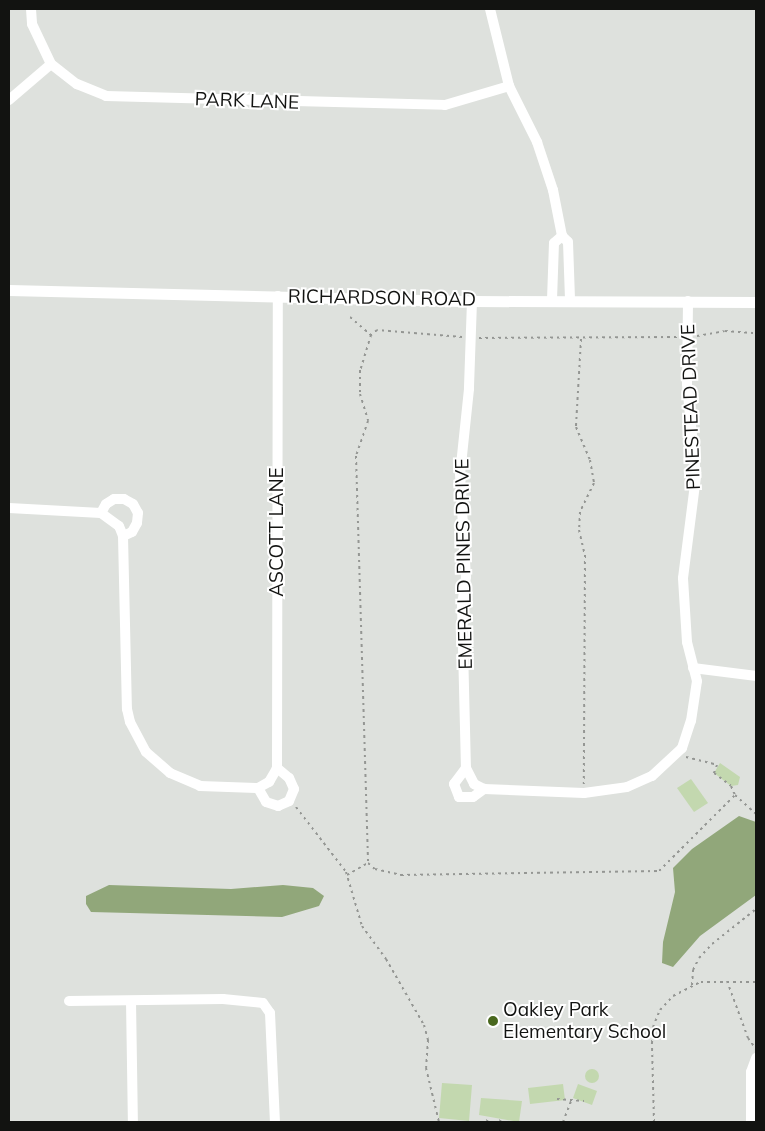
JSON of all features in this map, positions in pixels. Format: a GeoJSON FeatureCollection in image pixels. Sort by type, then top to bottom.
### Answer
{"type":"FeatureCollection","features":[{"type":"Feature","properties":{"kind":"street","name":"PARK LANE"},"geometry":{"type":"LineString","coordinates":[[31,9],[32,24],[51,64],[77,84],[106,96],[445,105],[509,86]]}},
{"type":"Feature","properties":{"kind":"street"},"geometry":{"type":"LineString","coordinates":[[490,9],[509,86],[537,142],[553,190],[562,236],[568,242],[570,254],[570,300]]}},
{"type":"Feature","properties":{"kind":"street"},"geometry":{"type":"LineString","coordinates":[[9,100],[51,64]]}},
{"type":"Feature","properties":{"kind":"street"},"geometry":{"type":"LineString","coordinates":[[552,300],[554,243],[562,236]]}},
{"type":"Feature","properties":{"kind":"street","name":"RICHARDSON ROAD"},"geometry":{"type":"LineString","coordinates":[[9,290],[472,301],[756,302]]}},
{"type":"Feature","properties":{"kind":"street","name":"ASCOTT LANE"},"geometry":{"type":"LineString","coordinates":[[277,768],[278,296]]}},
{"type":"Feature","properties":{"kind":"street","name":"EMERALD PINES DRIVE"},"geometry":{"type":"LineString","coordinates":[[466,768],[458,776],[455,791],[466,799],[474,797],[479,786],[466,768],[462,606],[466,577],[460,474],[471,338],[472,301]]}},
{"type":"Feature","properties":{"kind":"street","name":"PINESTEAD DRIVE"},"geometry":{"type":"LineString","coordinates":[[479,786],[584,793],[627,787],[652,776],[682,748],[695,704],[697,681],[684,613],[683,578],[696,476],[687,384],[688,301]]}},
{"type":"Feature","properties":{"kind":"street"},"geometry":{"type":"LineString","coordinates":[[101,513],[106,504],[114,499],[124,499],[133,504],[138,513],[137,523],[132,532],[123,536]]}},
{"type":"Feature","properties":{"kind":"street"},"geometry":{"type":"LineString","coordinates":[[9,508],[101,513],[118,526],[123,536],[126,696],[130,722],[146,752],[170,773],[200,786],[258,788],[270,782],[277,768],[289,778],[294,789],[290,799],[278,806],[266,802],[258,788]]}},
{"type":"Feature","properties":{"kind":"street"},"geometry":{"type":"LineString","coordinates":[[693,668],[756,676]]}},
{"type":"Feature","properties":{"kind":"street"},"geometry":{"type":"LineString","coordinates":[[69,1001],[223,999],[263,1003],[270,1013],[275,1122]]}},
{"type":"Feature","properties":{"kind":"street"},"geometry":{"type":"LineString","coordinates":[[131,1001],[133,1122]]}},
{"type":"Feature","properties":{"kind":"street"},"geometry":{"type":"LineString","coordinates":[[751,1122],[752,1072],[756,1055]]}},
{"type":"Feature","properties":{"kind":"path"},"geometry":{"type":"LineString","coordinates":[[350,317],[371,335]]}},
{"type":"Feature","properties":{"kind":"path"},"geometry":{"type":"LineString","coordinates":[[368,863],[356,456],[368,421],[360,394],[360,370],[371,335],[377,330],[471,338],[581,339],[687,337],[725,331],[756,333]]}},
{"type":"Feature","properties":{"kind":"path"},"geometry":{"type":"LineString","coordinates":[[581,339],[576,427],[590,460],[594,483],[580,512],[579,530],[585,555],[586,580],[582,707],[584,793]]}},
{"type":"Feature","properties":{"kind":"path"},"geometry":{"type":"LineString","coordinates":[[677,752],[693,761],[717,765],[714,773],[731,786],[734,794],[756,814]]}},
{"type":"Feature","properties":{"kind":"path"},"geometry":{"type":"LineString","coordinates":[[368,863],[375,868],[401,875],[659,871],[734,794]]}},
{"type":"Feature","properties":{"kind":"path"},"geometry":{"type":"LineString","coordinates":[[290,799],[347,875],[362,926],[386,959],[424,1025],[428,1040],[426,1068],[439,1122]]}},
{"type":"Feature","properties":{"kind":"path"},"geometry":{"type":"LineString","coordinates":[[347,875],[368,863]]}},
{"type":"Feature","properties":{"kind":"path"},"geometry":{"type":"LineString","coordinates":[[692,985],[693,970],[699,958],[712,944],[756,909]]}},
{"type":"Feature","properties":{"kind":"path"},"geometry":{"type":"LineString","coordinates":[[727,981],[756,1055]]}},
{"type":"Feature","properties":{"kind":"path"},"geometry":{"type":"LineString","coordinates":[[654,1122],[653,1027],[660,1010],[673,996],[692,985],[727,981],[756,982]]}},
{"type":"Feature","properties":{"kind":"path"},"geometry":{"type":"LineString","coordinates":[[557,1099],[572,1099],[584,1102]]}},
{"type":"Feature","properties":{"kind":"path"},"geometry":{"type":"LineString","coordinates":[[563,1122],[572,1099]]}},
{"type":"Feature","properties":{"kind":"path"},"geometry":{"type":"LineString","coordinates":[[487,1122],[488,1116]]}},
{"type":"Feature","properties":{"kind":"path"},"geometry":{"type":"LineString","coordinates":[[500,1122],[501,1117]]}},
{"type":"Feature","properties":{"kind":"shaded area"},"geometry":{"type":"Polygon","coordinates":[[[720,763],[740,777],[738,785],[731,786],[714,773],[720,763]]]}},
{"type":"Feature","properties":{"kind":"shaded area"},"geometry":{"type":"Polygon","coordinates":[[[691,779],[708,803],[694,812],[677,788],[691,779]]]}},
{"type":"Feature","properties":{"kind":"shaded area"},"geometry":{"type":"Polygon","coordinates":[[[739,816],[756,822],[756,895],[700,936],[673,967],[662,963],[663,942],[675,892],[673,868],[692,849],[739,816]]]}},
{"type":"Feature","properties":{"kind":"shaded area"},"geometry":{"type":"Polygon","coordinates":[[[109,885],[231,889],[283,885],[313,888],[324,896],[319,906],[282,917],[91,912],[86,904],[86,896],[109,885]]]}},
{"type":"Feature","properties":{"kind":"shaded area"},"geometry":{"type":"Polygon","coordinates":[[[589,1069],[595,1069],[599,1076],[595,1083],[589,1083],[585,1079],[585,1073],[589,1069]]]}},
{"type":"Feature","properties":{"kind":"shaded area"},"geometry":{"type":"Polygon","coordinates":[[[442,1083],[472,1085],[469,1121],[439,1118],[442,1083]]]}},
{"type":"Feature","properties":{"kind":"shaded area"},"geometry":{"type":"Polygon","coordinates":[[[563,1084],[565,1100],[530,1104],[528,1088],[563,1084]]]}},
{"type":"Feature","properties":{"kind":"shaded area"},"geometry":{"type":"Polygon","coordinates":[[[578,1084],[597,1091],[592,1105],[573,1098],[578,1084]]]}},
{"type":"Feature","properties":{"kind":"shaded area"},"geometry":{"type":"Polygon","coordinates":[[[481,1098],[522,1101],[519,1122],[479,1115],[481,1098]]]}},
{"type":"Feature","properties":{"kind":"place","name":"Oakley Park Elementary School"},"geometry":{"type":"Point","coordinates":[493,1021]}}]}
